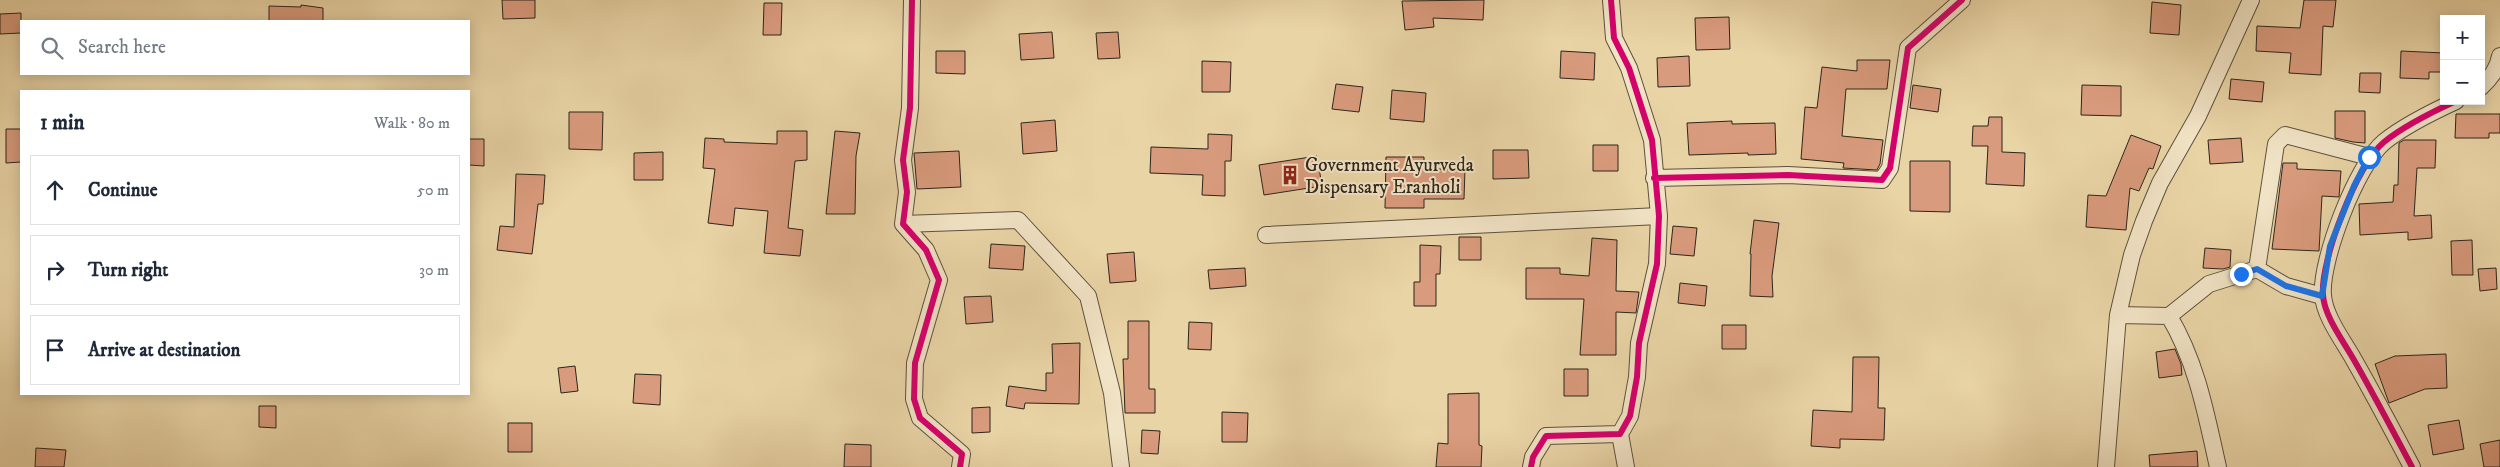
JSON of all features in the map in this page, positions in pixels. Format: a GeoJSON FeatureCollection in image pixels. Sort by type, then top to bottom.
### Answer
{"type":"FeatureCollection","features":[{"type":"Feature","properties":{"kind":"street"},"geometry":{"type":"LineString","coordinates":[[912,0],[910,108],[902,160],[907,192],[904,224],[926,250],[939,280],[914,363],[914,399],[920,418],[962,454],[960,467]]}},
{"type":"Feature","properties":{"kind":"street"},"geometry":{"type":"LineString","coordinates":[[1611,0],[1614,38],[1629,68],[1652,140],[1659,216],[1657,264],[1639,343],[1637,377],[1630,416],[1620,434],[1626,467]]}},
{"type":"Feature","properties":{"kind":"street"},"geometry":{"type":"LineString","coordinates":[[1654,178],[1788,175],[1882,180],[1890,168],[1908,48],[1962,0]]}},
{"type":"Feature","properties":{"kind":"street"},"geometry":{"type":"LineString","coordinates":[[2106,467],[2118,315],[2132,256],[2144,220],[2160,183],[2198,116],[2252,0]]}},
{"type":"Feature","properties":{"kind":"street"},"geometry":{"type":"LineString","coordinates":[[2485,83],[2499,64],[2500,56]]}},
{"type":"Feature","properties":{"kind":"street"},"geometry":{"type":"LineString","coordinates":[[2412,467],[2332,322],[2322,296],[2330,246],[2354,186],[2369,157],[2384,142],[2431,112],[2447,105]]}},
{"type":"Feature","properties":{"kind":"street"},"geometry":{"type":"LineString","coordinates":[[2257,269],[2276,144],[2285,135],[2369,157]]}},
{"type":"Feature","properties":{"kind":"street"},"geometry":{"type":"LineString","coordinates":[[1266,235],[1659,216]]}},
{"type":"Feature","properties":{"kind":"street"},"geometry":{"type":"LineString","coordinates":[[904,224],[1018,220],[1088,296],[1112,393],[1121,467]]}},
{"type":"Feature","properties":{"kind":"street"},"geometry":{"type":"LineString","coordinates":[[2118,315],[2169,316],[2209,284],[2257,269],[2286,286],[2322,296]]}},
{"type":"Feature","properties":{"kind":"street"},"geometry":{"type":"LineString","coordinates":[[2169,316],[2180,335],[2196,374],[2218,467]]}},
{"type":"Feature","properties":{"kind":"street"},"geometry":{"type":"LineString","coordinates":[[1531,467],[1533,457],[1546,436],[1620,434]]}},
{"type":"Feature","properties":{"kind":"building"},"geometry":{"type":"Polygon","coordinates":[[[502,0],[535,0],[535,18],[503,19],[502,0]]]}},
{"type":"Feature","properties":{"kind":"building"},"geometry":{"type":"Polygon","coordinates":[[[1484,0],[1483,20],[1433,18],[1434,27],[1405,30],[1402,1],[1484,0]]]}},
{"type":"Feature","properties":{"kind":"building"},"geometry":{"type":"Polygon","coordinates":[[[2304,0],[2336,0],[2333,27],[2323,26],[2321,75],[2289,73],[2291,53],[2256,51],[2257,26],[2300,28],[2304,0]]]}},
{"type":"Feature","properties":{"kind":"building"},"geometry":{"type":"Polygon","coordinates":[[[2152,2],[2181,5],[2179,35],[2150,33],[2152,2]]]}},
{"type":"Feature","properties":{"kind":"building"},"geometry":{"type":"Polygon","coordinates":[[[764,3],[782,3],[781,35],[763,35],[764,3]]]}},
{"type":"Feature","properties":{"kind":"building"},"geometry":{"type":"Polygon","coordinates":[[[301,5],[323,8],[323,20],[269,20],[269,6],[301,7],[301,5]]]}},
{"type":"Feature","properties":{"kind":"building"},"geometry":{"type":"Polygon","coordinates":[[[21,13],[20,33],[0,34],[0,14],[21,13]]]}},
{"type":"Feature","properties":{"kind":"building"},"geometry":{"type":"Polygon","coordinates":[[[1729,17],[1730,49],[1696,50],[1695,18],[1729,17]]]}},
{"type":"Feature","properties":{"kind":"building"},"geometry":{"type":"Polygon","coordinates":[[[1052,32],[1054,58],[1021,60],[1019,34],[1052,32]]]}},
{"type":"Feature","properties":{"kind":"building"},"geometry":{"type":"Polygon","coordinates":[[[1118,32],[1120,58],[1098,59],[1096,33],[1118,32]]]}},
{"type":"Feature","properties":{"kind":"building"},"geometry":{"type":"Polygon","coordinates":[[[936,51],[965,51],[965,74],[936,73],[936,51]]]}},
{"type":"Feature","properties":{"kind":"building"},"geometry":{"type":"Polygon","coordinates":[[[1561,51],[1595,53],[1594,80],[1560,78],[1561,51]]]}},
{"type":"Feature","properties":{"kind":"building"},"geometry":{"type":"Polygon","coordinates":[[[2401,51],[2440,53],[2440,72],[2429,72],[2429,79],[2400,78],[2401,51]]]}},
{"type":"Feature","properties":{"kind":"building"},"geometry":{"type":"Polygon","coordinates":[[[1689,56],[1690,86],[1658,87],[1657,58],[1689,56]]]}},
{"type":"Feature","properties":{"kind":"building"},"geometry":{"type":"Polygon","coordinates":[[[1857,60],[1890,60],[1887,89],[1846,89],[1842,136],[1883,140],[1880,164],[1877,170],[1843,168],[1844,163],[1801,159],[1805,107],[1817,108],[1822,67],[1857,71],[1857,60]]]}},
{"type":"Feature","properties":{"kind":"building"},"geometry":{"type":"Polygon","coordinates":[[[1202,61],[1231,62],[1230,92],[1202,92],[1202,61]]]}},
{"type":"Feature","properties":{"kind":"building"},"geometry":{"type":"Polygon","coordinates":[[[2360,73],[2381,73],[2380,93],[2359,92],[2360,73]]]}},
{"type":"Feature","properties":{"kind":"building"},"geometry":{"type":"Polygon","coordinates":[[[2231,79],[2264,82],[2262,102],[2229,99],[2231,79]]]}},
{"type":"Feature","properties":{"kind":"building"},"geometry":{"type":"Polygon","coordinates":[[[1336,84],[1363,87],[1359,112],[1332,109],[1336,84]]]}},
{"type":"Feature","properties":{"kind":"building"},"geometry":{"type":"Polygon","coordinates":[[[1913,85],[1941,89],[1938,112],[1910,108],[1913,85]]]}},
{"type":"Feature","properties":{"kind":"building"},"geometry":{"type":"Polygon","coordinates":[[[2082,85],[2121,86],[2121,116],[2081,115],[2082,85]]]}},
{"type":"Feature","properties":{"kind":"building"},"geometry":{"type":"Polygon","coordinates":[[[1392,90],[1426,93],[1424,122],[1390,119],[1392,90]]]}},
{"type":"Feature","properties":{"kind":"building"},"geometry":{"type":"Polygon","coordinates":[[[2335,111],[2365,111],[2365,143],[2335,138],[2335,111]]]}},
{"type":"Feature","properties":{"kind":"building"},"geometry":{"type":"Polygon","coordinates":[[[569,112],[603,112],[602,150],[569,149],[569,112]]]}},
{"type":"Feature","properties":{"kind":"building"},"geometry":{"type":"Polygon","coordinates":[[[2456,114],[2500,114],[2500,133],[2489,133],[2489,138],[2455,138],[2456,114]]]}},
{"type":"Feature","properties":{"kind":"building"},"geometry":{"type":"Polygon","coordinates":[[[1989,117],[2002,117],[2002,152],[2025,153],[2024,186],[1986,184],[1988,146],[1972,146],[1973,126],[1988,126],[1989,117]]]}},
{"type":"Feature","properties":{"kind":"building"},"geometry":{"type":"Polygon","coordinates":[[[1055,120],[1057,151],[1023,154],[1021,123],[1055,120]]]}},
{"type":"Feature","properties":{"kind":"building"},"geometry":{"type":"Polygon","coordinates":[[[1732,121],[1732,124],[1775,123],[1776,154],[1689,155],[1687,123],[1732,121]]]}},
{"type":"Feature","properties":{"kind":"building"},"geometry":{"type":"Polygon","coordinates":[[[6,129],[20,129],[20,162],[6,163],[6,129]]]}},
{"type":"Feature","properties":{"kind":"building"},"geometry":{"type":"Polygon","coordinates":[[[777,131],[807,131],[807,160],[795,161],[788,228],[803,230],[800,256],[764,253],[768,211],[735,208],[733,226],[708,223],[715,169],[703,168],[705,138],[724,139],[724,142],[777,144],[777,131]]]}},
{"type":"Feature","properties":{"kind":"building"},"geometry":{"type":"Polygon","coordinates":[[[835,131],[860,133],[856,156],[855,214],[826,214],[835,131]]]}},
{"type":"Feature","properties":{"kind":"building"},"geometry":{"type":"Polygon","coordinates":[[[1208,134],[1232,135],[1231,161],[1225,161],[1225,196],[1202,195],[1203,175],[1150,173],[1151,147],[1208,149],[1208,134]]]}},
{"type":"Feature","properties":{"kind":"building"},"geometry":{"type":"Polygon","coordinates":[[[2131,135],[2161,146],[2153,169],[2149,168],[2139,191],[2130,188],[2126,230],[2086,227],[2088,195],[2106,196],[2131,135]]]}},
{"type":"Feature","properties":{"kind":"building"},"geometry":{"type":"Polygon","coordinates":[[[2241,138],[2243,162],[2210,164],[2208,140],[2241,138]]]}},
{"type":"Feature","properties":{"kind":"building"},"geometry":{"type":"Polygon","coordinates":[[[470,139],[484,139],[484,166],[470,165],[470,139]]]}},
{"type":"Feature","properties":{"kind":"building"},"geometry":{"type":"Polygon","coordinates":[[[2404,140],[2436,140],[2435,168],[2417,168],[2414,216],[2431,215],[2432,238],[2408,240],[2408,232],[2360,235],[2359,204],[2393,202],[2394,185],[2398,185],[2399,143],[2404,140]]]}},
{"type":"Feature","properties":{"kind":"building"},"geometry":{"type":"Polygon","coordinates":[[[1593,145],[1618,145],[1618,171],[1593,171],[1593,145]]]}},
{"type":"Feature","properties":{"kind":"building"},"geometry":{"type":"Polygon","coordinates":[[[1493,150],[1528,150],[1529,178],[1493,179],[1493,150]]]}},
{"type":"Feature","properties":{"kind":"building"},"geometry":{"type":"Polygon","coordinates":[[[959,151],[961,187],[917,189],[914,153],[959,151]]]}},
{"type":"Feature","properties":{"kind":"building"},"geometry":{"type":"Polygon","coordinates":[[[663,152],[663,180],[634,180],[634,153],[663,152]]]}},
{"type":"Feature","properties":{"kind":"building","name":"Government Ayurveda Dispensary Eranholi"},"geometry":{"type":"Polygon","coordinates":[[[1317,156],[1322,186],[1264,195],[1259,165],[1317,156]]]}},
{"type":"Feature","properties":{"kind":"building"},"geometry":{"type":"Polygon","coordinates":[[[1386,157],[1424,157],[1424,169],[1465,169],[1464,199],[1424,199],[1424,208],[1385,208],[1386,157]]]}},
{"type":"Feature","properties":{"kind":"building"},"geometry":{"type":"Polygon","coordinates":[[[1910,161],[1950,161],[1950,212],[1910,211],[1910,161]]]}},
{"type":"Feature","properties":{"kind":"building"},"geometry":{"type":"Polygon","coordinates":[[[2283,163],[2297,163],[2297,169],[2341,171],[2339,197],[2322,196],[2319,251],[2272,249],[2283,163]]]}},
{"type":"Feature","properties":{"kind":"building"},"geometry":{"type":"Polygon","coordinates":[[[516,174],[545,175],[543,204],[538,204],[532,254],[497,250],[500,226],[514,227],[516,174]]]}},
{"type":"Feature","properties":{"kind":"building"},"geometry":{"type":"Polygon","coordinates":[[[1754,220],[1779,223],[1772,276],[1773,297],[1750,296],[1750,254],[1754,220]]]}},
{"type":"Feature","properties":{"kind":"building"},"geometry":{"type":"Polygon","coordinates":[[[1673,226],[1697,228],[1694,256],[1670,254],[1673,226]]]}},
{"type":"Feature","properties":{"kind":"building"},"geometry":{"type":"Polygon","coordinates":[[[1459,237],[1481,237],[1481,260],[1459,260],[1459,237]]]}},
{"type":"Feature","properties":{"kind":"building"},"geometry":{"type":"Polygon","coordinates":[[[1592,238],[1617,240],[1616,291],[1639,292],[1636,313],[1616,312],[1616,355],[1580,355],[1584,299],[1526,299],[1526,268],[1560,268],[1560,274],[1589,276],[1592,238]]]}},
{"type":"Feature","properties":{"kind":"building"},"geometry":{"type":"Polygon","coordinates":[[[2472,240],[2473,275],[2452,275],[2451,241],[2472,240]]]}},
{"type":"Feature","properties":{"kind":"building"},"geometry":{"type":"Polygon","coordinates":[[[991,244],[1025,246],[1023,270],[989,268],[991,244]]]}},
{"type":"Feature","properties":{"kind":"building"},"geometry":{"type":"Polygon","coordinates":[[[1420,245],[1441,246],[1440,274],[1436,274],[1436,306],[1414,306],[1414,282],[1420,282],[1420,245]]]}},
{"type":"Feature","properties":{"kind":"building"},"geometry":{"type":"Polygon","coordinates":[[[2205,248],[2231,250],[2230,267],[2223,269],[2203,268],[2205,248]]]}},
{"type":"Feature","properties":{"kind":"building"},"geometry":{"type":"Polygon","coordinates":[[[1134,252],[1136,281],[1110,283],[1107,254],[1134,252]]]}},
{"type":"Feature","properties":{"kind":"building"},"geometry":{"type":"Polygon","coordinates":[[[1245,268],[1246,286],[1210,289],[1208,270],[1245,268]]]}},
{"type":"Feature","properties":{"kind":"building"},"geometry":{"type":"Polygon","coordinates":[[[2496,268],[2497,289],[2480,291],[2478,269],[2496,268]]]}},
{"type":"Feature","properties":{"kind":"building"},"geometry":{"type":"Polygon","coordinates":[[[1680,283],[1707,286],[1705,306],[1678,303],[1680,283]]]}},
{"type":"Feature","properties":{"kind":"building"},"geometry":{"type":"Polygon","coordinates":[[[991,296],[993,322],[966,324],[964,297],[991,296]]]}},
{"type":"Feature","properties":{"kind":"building"},"geometry":{"type":"Polygon","coordinates":[[[1128,321],[1149,321],[1149,389],[1155,389],[1155,413],[1125,413],[1123,359],[1128,359],[1128,321]]]}},
{"type":"Feature","properties":{"kind":"building"},"geometry":{"type":"Polygon","coordinates":[[[1189,322],[1212,323],[1211,350],[1188,349],[1189,322]]]}},
{"type":"Feature","properties":{"kind":"building"},"geometry":{"type":"Polygon","coordinates":[[[1722,325],[1746,325],[1746,349],[1722,349],[1722,325]]]}},
{"type":"Feature","properties":{"kind":"building"},"geometry":{"type":"Polygon","coordinates":[[[1080,343],[1079,404],[1025,403],[1024,409],[1006,406],[1009,386],[1046,391],[1046,373],[1053,373],[1052,344],[1080,343]]]}},
{"type":"Feature","properties":{"kind":"building"},"geometry":{"type":"Polygon","coordinates":[[[2175,349],[2181,364],[2182,375],[2159,378],[2156,352],[2175,349]]]}},
{"type":"Feature","properties":{"kind":"building"},"geometry":{"type":"Polygon","coordinates":[[[2446,354],[2447,388],[2425,389],[2389,403],[2375,364],[2395,356],[2446,354]]]}},
{"type":"Feature","properties":{"kind":"building"},"geometry":{"type":"Polygon","coordinates":[[[1853,357],[1879,357],[1878,408],[1885,408],[1884,440],[1840,439],[1840,448],[1811,446],[1813,410],[1852,412],[1853,357]]]}},
{"type":"Feature","properties":{"kind":"building"},"geometry":{"type":"Polygon","coordinates":[[[575,366],[578,391],[561,393],[558,368],[575,366]]]}},
{"type":"Feature","properties":{"kind":"building"},"geometry":{"type":"Polygon","coordinates":[[[1564,369],[1588,369],[1588,396],[1564,396],[1564,369]]]}},
{"type":"Feature","properties":{"kind":"building"},"geometry":{"type":"Polygon","coordinates":[[[635,374],[661,375],[660,405],[633,403],[635,374]]]}},
{"type":"Feature","properties":{"kind":"building"},"geometry":{"type":"Polygon","coordinates":[[[1479,393],[1479,445],[1482,446],[1481,467],[1436,467],[1438,443],[1448,444],[1448,394],[1479,393]]]}},
{"type":"Feature","properties":{"kind":"building"},"geometry":{"type":"Polygon","coordinates":[[[259,406],[276,406],[276,428],[259,427],[259,406]]]}},
{"type":"Feature","properties":{"kind":"building"},"geometry":{"type":"Polygon","coordinates":[[[990,407],[990,432],[972,433],[972,408],[990,407]]]}},
{"type":"Feature","properties":{"kind":"building"},"geometry":{"type":"Polygon","coordinates":[[[1222,412],[1248,413],[1247,442],[1222,442],[1222,412]]]}},
{"type":"Feature","properties":{"kind":"building"},"geometry":{"type":"Polygon","coordinates":[[[2459,420],[2464,449],[2433,455],[2428,425],[2459,420]]]}},
{"type":"Feature","properties":{"kind":"building"},"geometry":{"type":"Polygon","coordinates":[[[508,423],[532,423],[532,452],[508,452],[508,423]]]}},
{"type":"Feature","properties":{"kind":"building"},"geometry":{"type":"Polygon","coordinates":[[[1142,430],[1160,431],[1158,454],[1141,453],[1142,430]]]}},
{"type":"Feature","properties":{"kind":"building"},"geometry":{"type":"Polygon","coordinates":[[[2500,440],[2500,467],[2484,467],[2480,444],[2500,440]]]}},
{"type":"Feature","properties":{"kind":"building"},"geometry":{"type":"Polygon","coordinates":[[[845,444],[871,445],[871,467],[844,467],[845,444]]]}},
{"type":"Feature","properties":{"kind":"building"},"geometry":{"type":"Polygon","coordinates":[[[36,448],[66,450],[64,467],[35,467],[36,448]]]}},
{"type":"Feature","properties":{"kind":"building"},"geometry":{"type":"Polygon","coordinates":[[[2197,451],[2198,467],[2150,467],[2149,455],[2197,451]]]}},
{"type":"Feature","properties":{"kind":"cycle path"},"geometry":{"type":"LineString","coordinates":[[912,0],[910,108],[903,160],[907,192],[903,224],[926,250],[939,280],[915,363],[914,399],[920,418],[962,454],[960,467]]}},
{"type":"Feature","properties":{"kind":"cycle path"},"geometry":{"type":"LineString","coordinates":[[1531,467],[1533,457],[1546,436],[1620,434],[1630,416],[1637,377],[1639,343],[1657,264],[1659,216],[1652,140],[1629,68],[1614,38],[1611,0]]}},
{"type":"Feature","properties":{"kind":"cycle path"},"geometry":{"type":"LineString","coordinates":[[1654,178],[1788,175],[1882,180],[1890,168],[1908,48],[1962,0]]}},
{"type":"Feature","properties":{"kind":"cycle path"},"geometry":{"type":"LineString","coordinates":[[2412,467],[2331,320],[2324,303],[2324,280],[2327,260],[2342,214],[2363,170],[2374,153],[2384,142],[2401,130],[2447,105]]}},
{"type":"Feature","properties":{"kind":"place","name":"Government Ayurveda Dispensary Eranholi"},"geometry":{"type":"Point","coordinates":[1290,175]}},
{"type":"Feature","properties":{"kind":"route"},"geometry":{"type":"LineString","coordinates":[[2241,274],[2257,269],[2286,286],[2322,296],[2330,246],[2354,186],[2369,157]]}}]}
